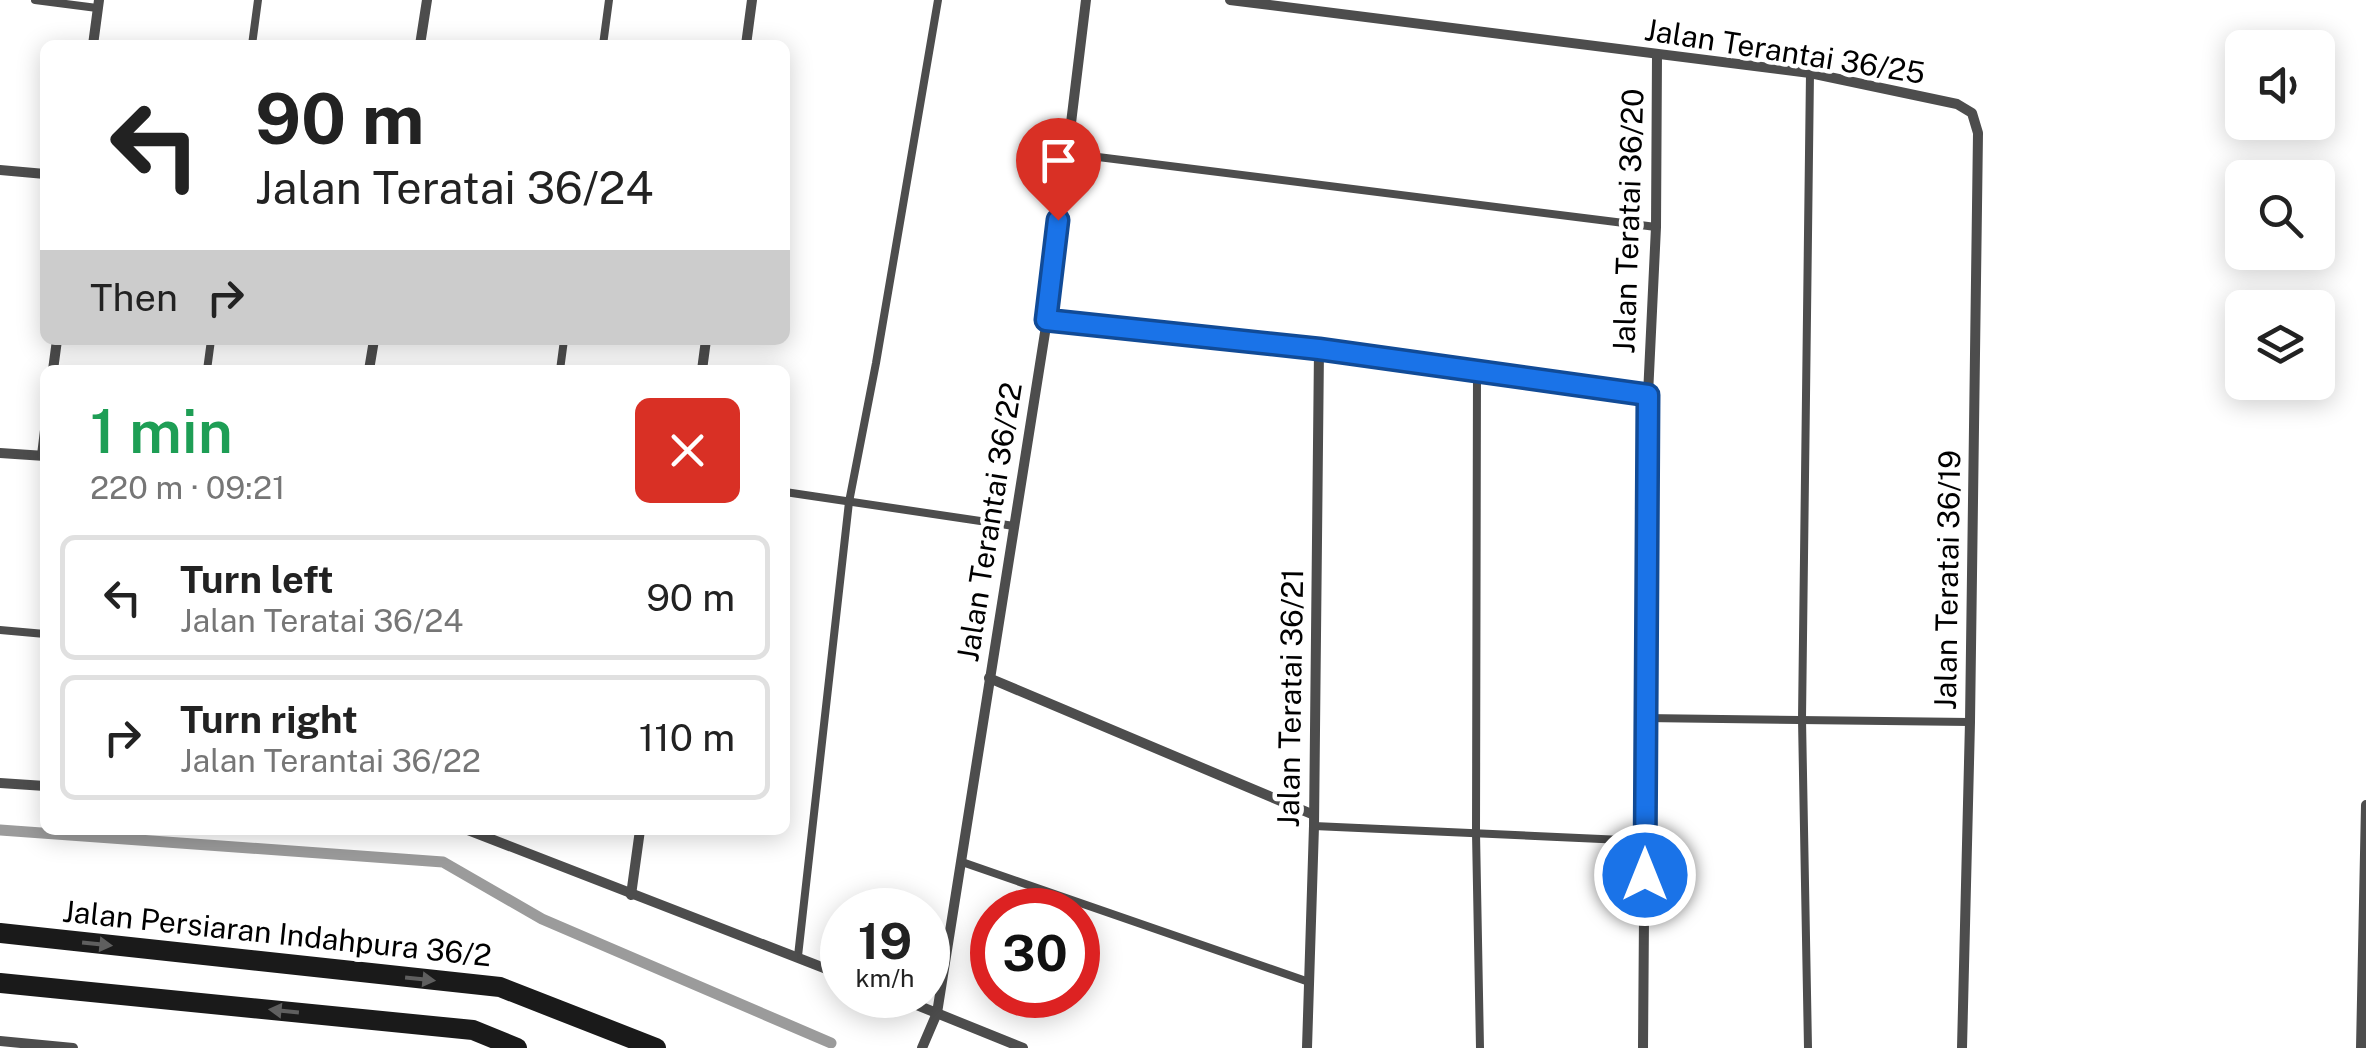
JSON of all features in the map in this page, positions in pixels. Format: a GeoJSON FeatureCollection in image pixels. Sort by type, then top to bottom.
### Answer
{"type":"FeatureCollection","features":[{"type":"Feature","properties":{"kind":"street"},"geometry":{"type":"LineString","coordinates":[[421,40],[427,0]]}},
{"type":"Feature","properties":{"kind":"street"},"geometry":{"type":"LineString","coordinates":[[747,40],[752,0]]}},
{"type":"Feature","properties":{"kind":"street","name":"Jalan Terantai 36/22"},"geometry":{"type":"LineString","coordinates":[[950,932],[1046,320],[1086,0]]}},
{"type":"Feature","properties":{"kind":"street","name":"Jalan Terantai 36/25"},"geometry":{"type":"LineString","coordinates":[[1230,0],[1810,73],[1957,104],[1972,113]]}},
{"type":"Feature","properties":{"kind":"street"},"geometry":{"type":"LineString","coordinates":[[94,40],[98,4]]}},
{"type":"Feature","properties":{"kind":"street","name":"Jalan Teratai 36/20"},"geometry":{"type":"LineString","coordinates":[[1642,1048],[1648,395],[1656,227],[1657,56]]}},
{"type":"Feature","properties":{"kind":"street","name":"Jalan Teratai 36/19"},"geometry":{"type":"LineString","coordinates":[[1962,1048],[1978,152],[1978,132],[1972,113]]}},
{"type":"Feature","properties":{"kind":"street"},"geometry":{"type":"LineString","coordinates":[[0,170],[40,174]]}},
{"type":"Feature","properties":{"kind":"street"},"geometry":{"type":"LineString","coordinates":[[1046,320],[1319,349],[1648,395]]}},
{"type":"Feature","properties":{"kind":"street","name":"Jalan Teratai 36/21"},"geometry":{"type":"LineString","coordinates":[[1307,1048],[1314,821],[1319,349]]}},
{"type":"Feature","properties":{"kind":"street"},"geometry":{"type":"LineString","coordinates":[[0,452],[40,455]]}},
{"type":"Feature","properties":{"kind":"street"},"geometry":{"type":"LineString","coordinates":[[989,678],[1314,821]]}},
{"type":"Feature","properties":{"kind":"street"},"geometry":{"type":"LineString","coordinates":[[0,783],[40,786]]}},
{"type":"Feature","properties":{"kind":"street"},"geometry":{"type":"LineString","coordinates":[[2361,1048],[2366,804]]}},
{"type":"Feature","properties":{"kind":"street"},"geometry":{"type":"LineString","coordinates":[[481,835],[820,965]]}},
{"type":"Feature","properties":{"kind":"street"},"geometry":{"type":"LineString","coordinates":[[631,895],[639,835]]}},
{"type":"Feature","properties":{"kind":"street","name":"Jalan Persiaran Indahpura 36/2"},"geometry":{"type":"LineString","coordinates":[[0,933],[500,987],[656,1048]]}},
{"type":"Feature","properties":{"kind":"street"},"geometry":{"type":"LineString","coordinates":[[0,983],[473,1030],[517,1048]]}},
{"type":"Feature","properties":{"kind":"street","name":"Jalan Terantai 36/22"},"geometry":{"type":"LineString","coordinates":[[922,1048],[934,1018]]}},
{"type":"Feature","properties":{"kind":"street"},"geometry":{"type":"LineString","coordinates":[[948,1018],[1022,1048]]}},
{"type":"Feature","properties":{"kind":"street"},"geometry":{"type":"LineString","coordinates":[[0,1042],[73,1048]]}},
{"type":"Feature","properties":{"kind":"lane"},"geometry":{"type":"LineString","coordinates":[[35,0],[98,4]]}},
{"type":"Feature","properties":{"kind":"lane"},"geometry":{"type":"LineString","coordinates":[[253,40],[258,0]]}},
{"type":"Feature","properties":{"kind":"lane"},"geometry":{"type":"LineString","coordinates":[[604,40],[609,0]]}},
{"type":"Feature","properties":{"kind":"lane"},"geometry":{"type":"LineString","coordinates":[[798,956],[850,502],[938,0]]}},
{"type":"Feature","properties":{"kind":"lane"},"geometry":{"type":"LineString","coordinates":[[1808,1048],[1802,719],[1810,73]]}},
{"type":"Feature","properties":{"kind":"lane"},"geometry":{"type":"LineString","coordinates":[[1066,153],[1656,227]]}},
{"type":"Feature","properties":{"kind":"lane"},"geometry":{"type":"LineString","coordinates":[[1477,370],[1476,833],[1480,1048]]}},
{"type":"Feature","properties":{"kind":"lane"},"geometry":{"type":"LineString","coordinates":[[790,493],[1014,526]]}},
{"type":"Feature","properties":{"kind":"lane"},"geometry":{"type":"LineString","coordinates":[[0,630],[40,634]]}},
{"type":"Feature","properties":{"kind":"lane"},"geometry":{"type":"LineString","coordinates":[[1644,718],[1970,722]]}},
{"type":"Feature","properties":{"kind":"lane"},"geometry":{"type":"LineString","coordinates":[[1314,821],[1645,840]]}},
{"type":"Feature","properties":{"kind":"lane"},"geometry":{"type":"LineString","coordinates":[[962,862],[1309,982]]}},
{"type":"Feature","properties":{"kind":"waterway"},"geometry":{"type":"LineString","coordinates":[[0,830],[40,833]]}},
{"type":"Feature","properties":{"kind":"waterway"},"geometry":{"type":"LineString","coordinates":[[69,835],[443,862],[542,919],[831,1043]]}},
{"type":"Feature","properties":{"kind":"route"},"geometry":{"type":"LineString","coordinates":[[1058,220],[1046,320],[1319,349],[1648,395],[1645,875]]}}]}
